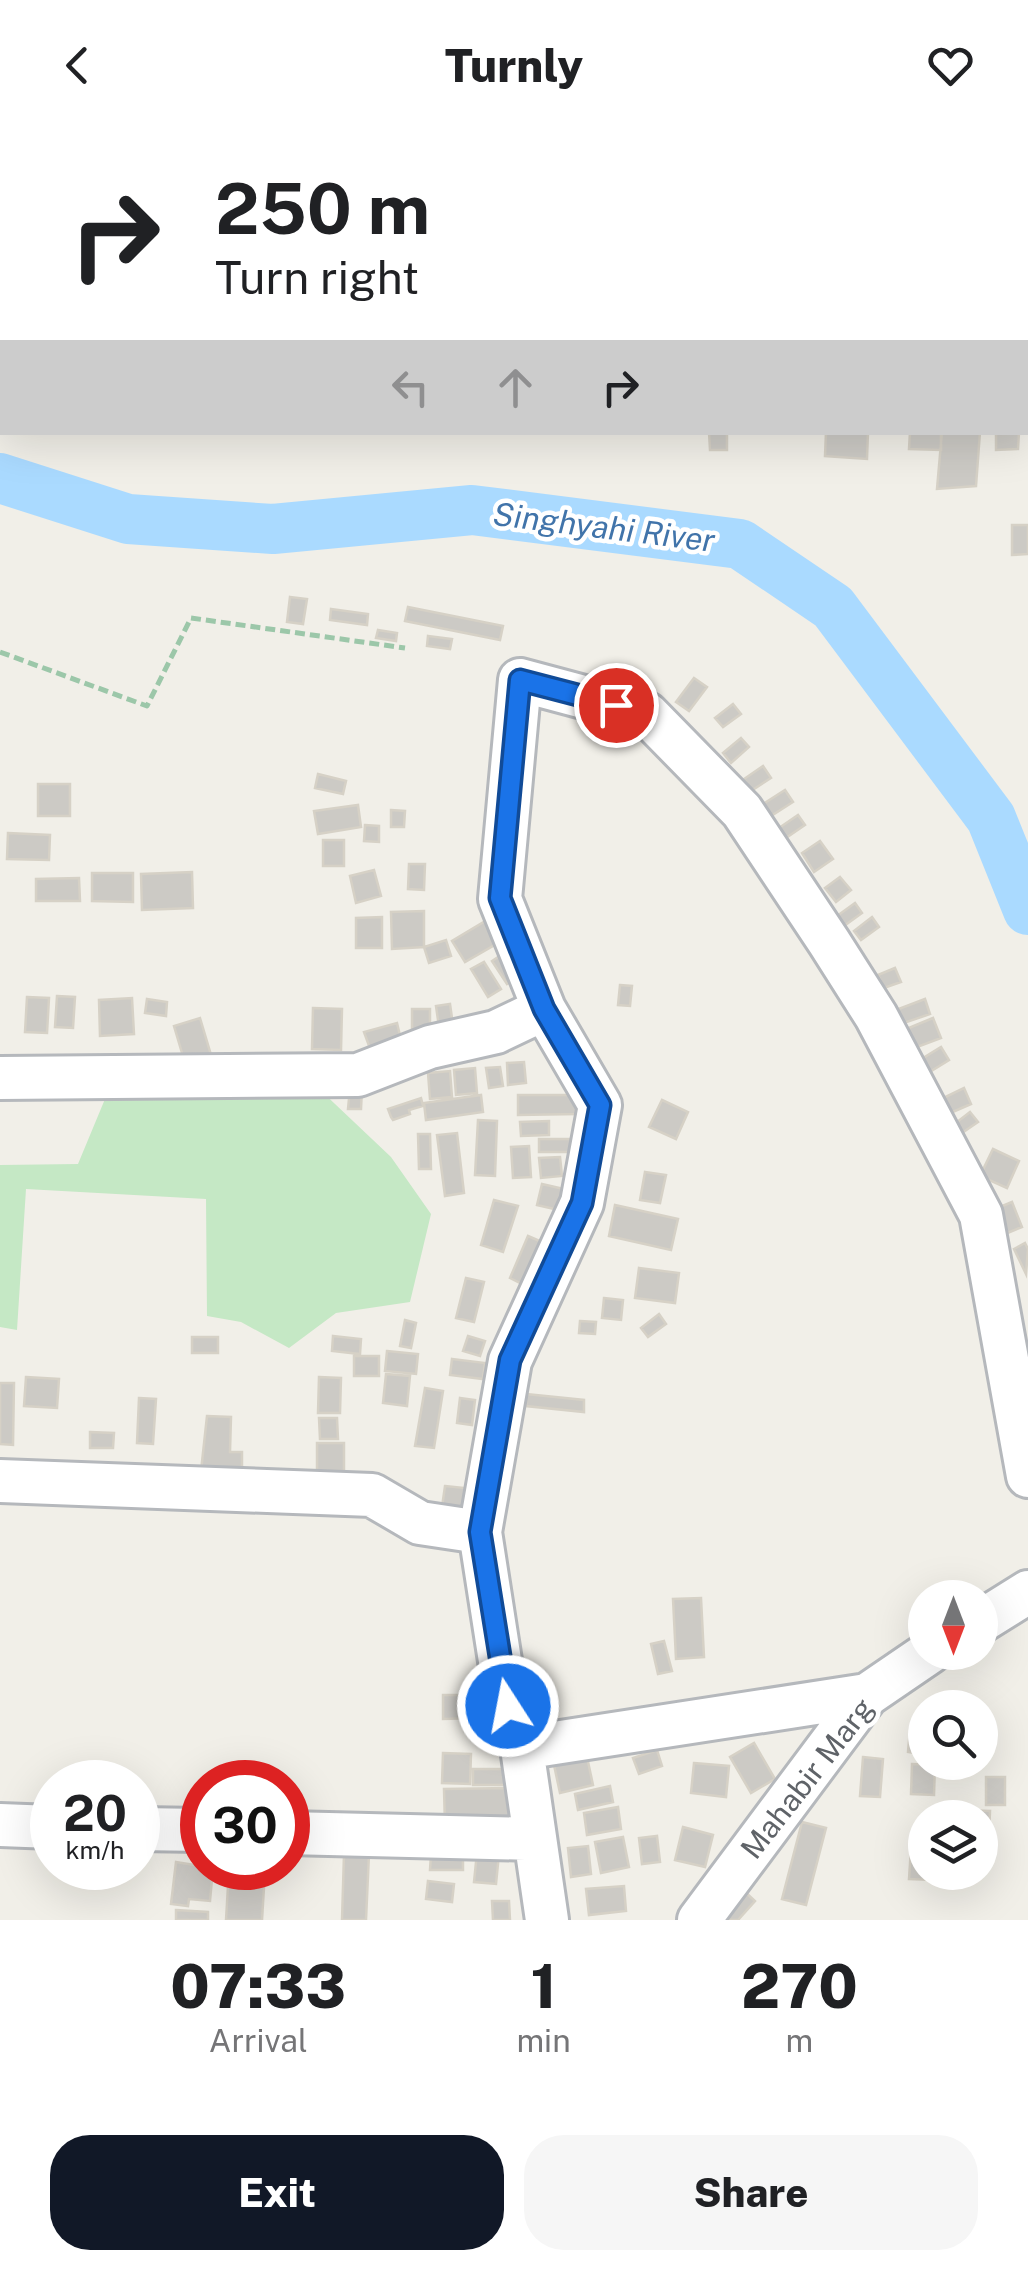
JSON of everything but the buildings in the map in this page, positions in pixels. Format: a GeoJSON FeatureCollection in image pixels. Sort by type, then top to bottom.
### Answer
{"type":"FeatureCollection","features":[{"type":"Feature","properties":{"kind":"street"},"geometry":{"type":"LineString","coordinates":[[547,1920],[522,1748],[508,1706],[480,1532],[510,1360],[582,1203],[600,1105],[544,1009],[500,898],[520,680],[647,714],[742,811],[848,972],[981,1215],[1028,1476]]}},
{"type":"Feature","properties":{"kind":"street"},"geometry":{"type":"LineString","coordinates":[[0,1078],[358,1075],[430,1047],[496,1032],[544,1009]]}},
{"type":"Feature","properties":{"kind":"street"},"geometry":{"type":"LineString","coordinates":[[0,1481],[372,1495],[420,1524],[480,1532]]}},
{"type":"Feature","properties":{"kind":"street"},"geometry":{"type":"LineString","coordinates":[[998,1611],[1028,1592]]}},
{"type":"Feature","properties":{"kind":"street","name":"Mahabir Marg"},"geometry":{"type":"LineString","coordinates":[[699,1920],[867,1695],[908,1667]]}},
{"type":"Feature","properties":{"kind":"street"},"geometry":{"type":"LineString","coordinates":[[522,1748],[867,1695]]}},
{"type":"Feature","properties":{"kind":"street"},"geometry":{"type":"LineString","coordinates":[[0,1826],[30,1827]]}},
{"type":"Feature","properties":{"kind":"street"},"geometry":{"type":"LineString","coordinates":[[310,1833],[534,1839]]}},
{"type":"Feature","properties":{"kind":"path"},"geometry":{"type":"LineString","coordinates":[[0,652],[147,706],[191,618],[405,648]]}},
{"type":"Feature","properties":{"kind":"green space"},"geometry":{"type":"Polygon","coordinates":[[[316,1086],[391,1157],[431,1214],[410,1302],[336,1313],[289,1348],[241,1322],[207,1316],[206,1199],[26,1189],[17,1330],[0,1327],[0,1165],[78,1164],[105,1099],[316,1086]]]}},
{"type":"Feature","properties":{"kind":"waterway","name":"Singhyahi River"},"geometry":{"type":"LineString","coordinates":[[0,478],[128,519],[273,529],[472,510],[740,544],[833,607],[991,818],[1028,910]]}},
{"type":"Feature","properties":{"kind":"route"},"geometry":{"type":"LineString","coordinates":[[508,1706],[480,1532],[510,1360],[582,1203],[600,1105],[544,1009],[500,898],[508,774],[520,680],[616,705]]}}]}
